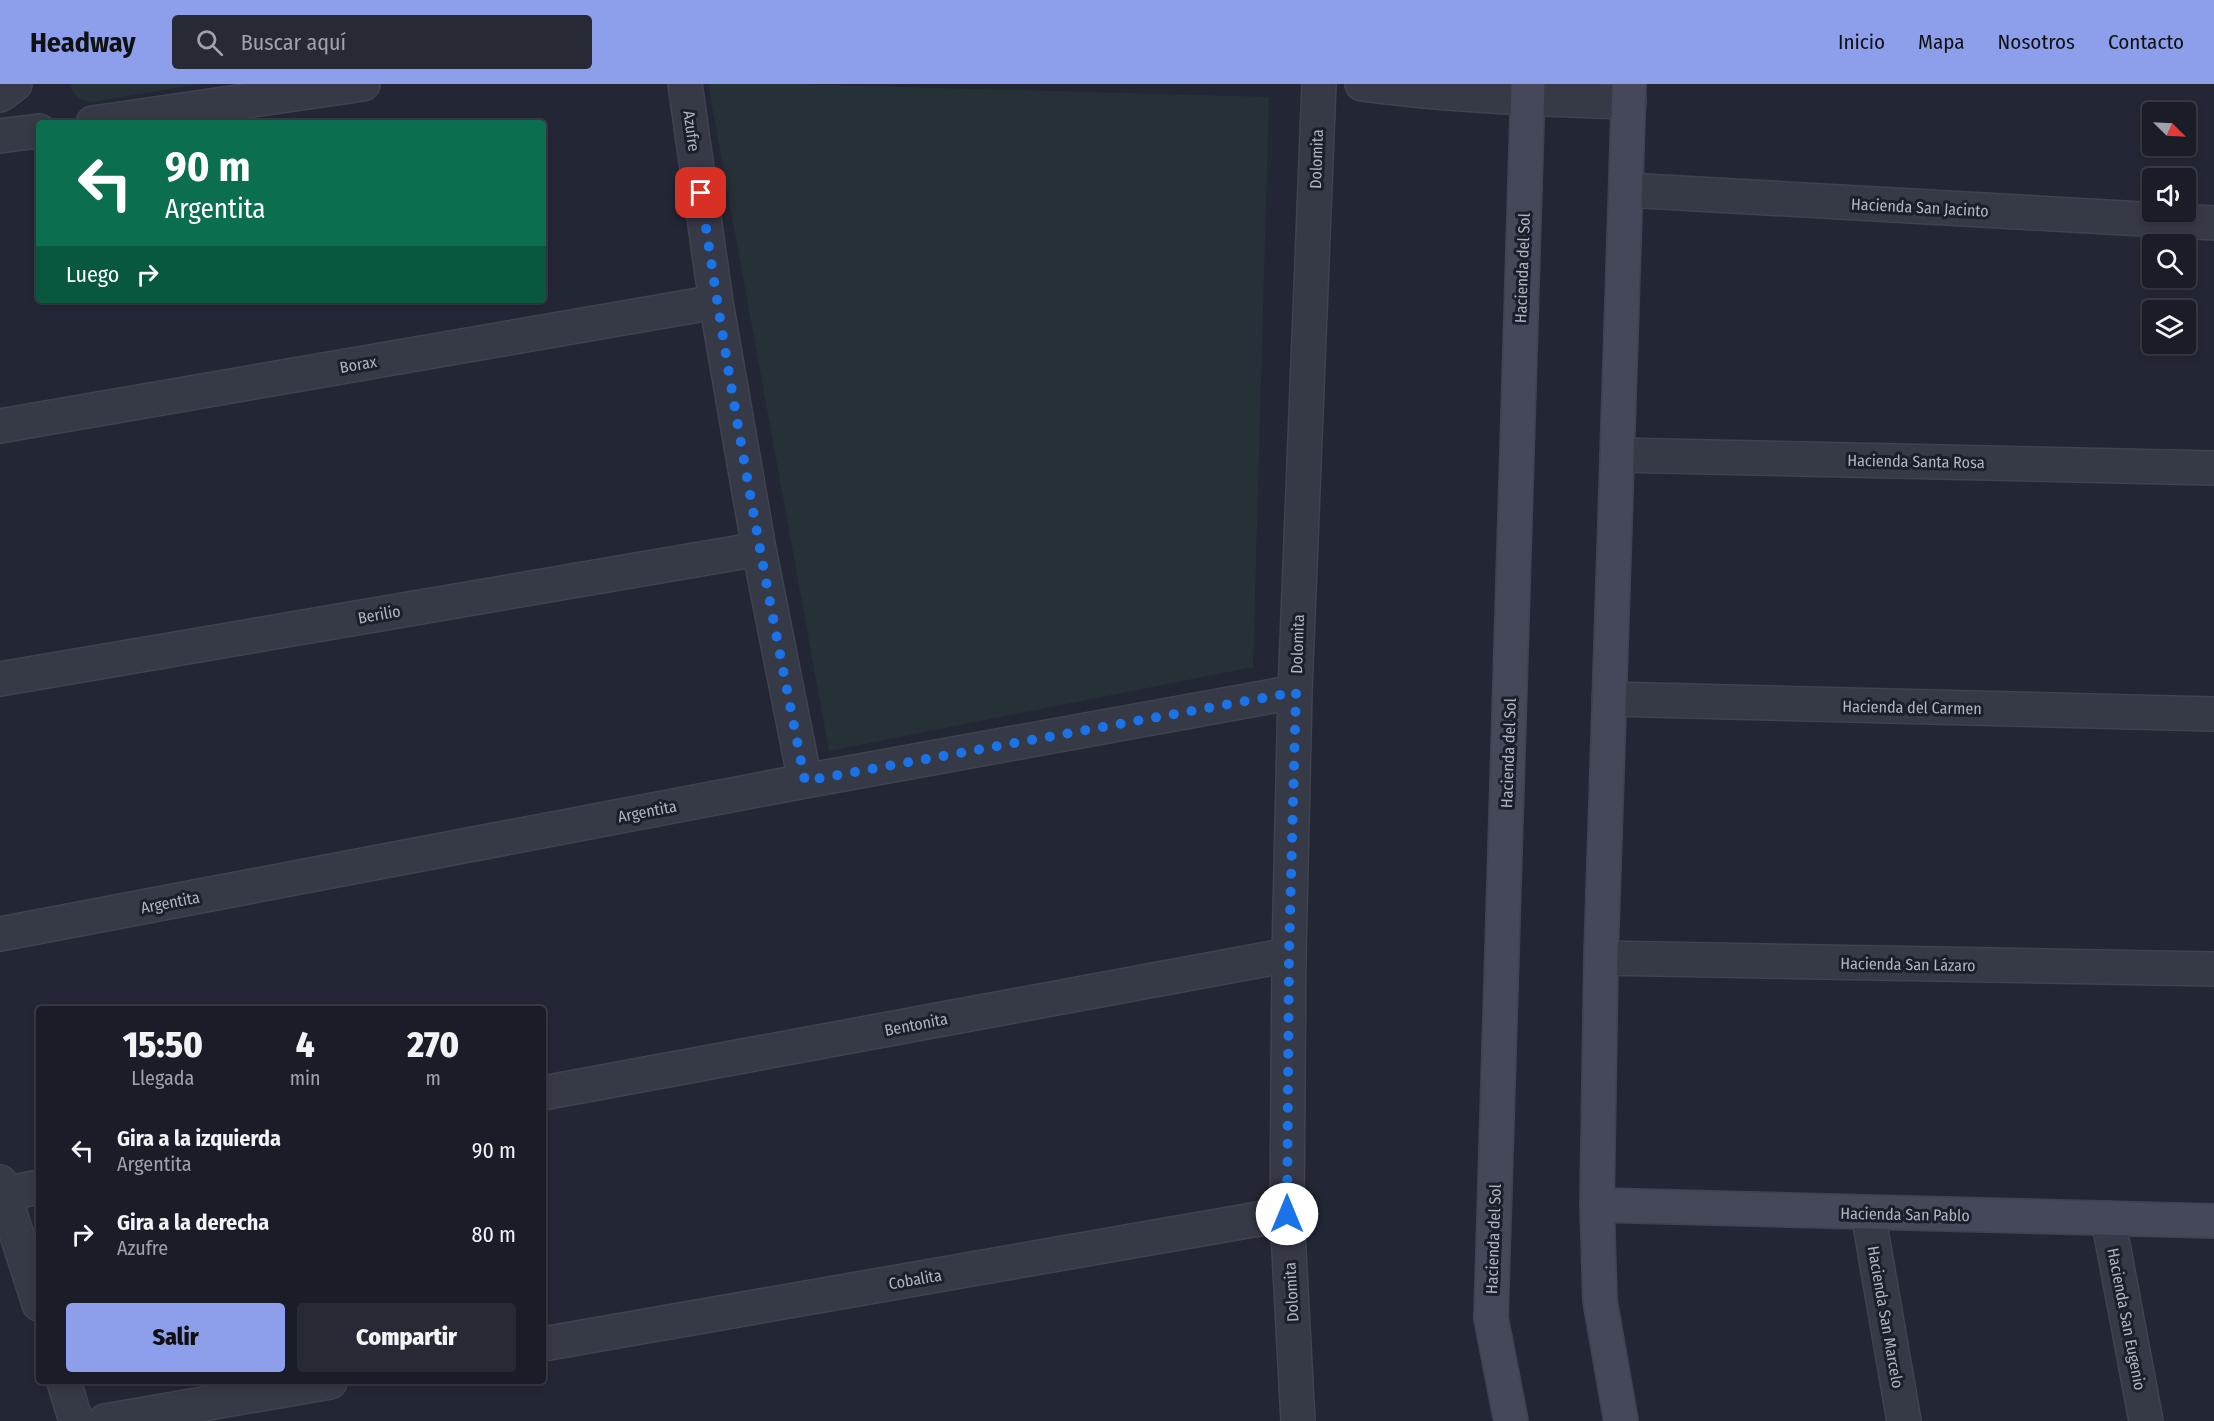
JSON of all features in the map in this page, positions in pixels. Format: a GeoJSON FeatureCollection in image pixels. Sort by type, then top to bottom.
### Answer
{"type":"FeatureCollection","features":[{"type":"Feature","properties":{"kind":"street"},"geometry":{"type":"LineString","coordinates":[[0,95],[15,84]]}},
{"type":"Feature","properties":{"kind":"street"},"geometry":{"type":"LineString","coordinates":[[114,120],[363,84]]}},
{"type":"Feature","properties":{"kind":"street","name":"Azufre"},"geometry":{"type":"LineString","coordinates":[[685,84],[716,302],[759,549],[805,781]]}},
{"type":"Feature","properties":{"kind":"street","name":"Dolomita"},"geometry":{"type":"LineString","coordinates":[[1298,1421],[1287,1214],[1289,955],[1296,692],[1319,84]]}},
{"type":"Feature","properties":{"kind":"street"},"geometry":{"type":"LineString","coordinates":[[1362,84],[1453,94],[1629,93],[1601,958],[1597,1205],[1600,1301],[1621,1421]]}},
{"type":"Feature","properties":{"kind":"street","name":"Hacienda del Sol"},"geometry":{"type":"LineString","coordinates":[[1511,1421],[1491,1318],[1528,92]]}},
{"type":"Feature","properties":{"kind":"street"},"geometry":{"type":"LineString","coordinates":[[0,136],[36,131]]}},
{"type":"Feature","properties":{"kind":"street","name":"Hacienda San Jacinto"},"geometry":{"type":"LineString","coordinates":[[1626,190],[2214,223]]}},
{"type":"Feature","properties":{"kind":"street","name":"Borax"},"geometry":{"type":"LineString","coordinates":[[0,426],[716,302]]}},
{"type":"Feature","properties":{"kind":"street","name":"Hacienda Santa Rosa"},"geometry":{"type":"LineString","coordinates":[[1617,454],[2214,468]]}},
{"type":"Feature","properties":{"kind":"street","name":"Berilio"},"geometry":{"type":"LineString","coordinates":[[0,680],[759,549]]}},
{"type":"Feature","properties":{"kind":"street","name":"Argentita"},"geometry":{"type":"LineString","coordinates":[[0,934],[805,781],[1296,692]]}},
{"type":"Feature","properties":{"kind":"street","name":"Hacienda del Carmen"},"geometry":{"type":"LineString","coordinates":[[1609,699],[2214,714]]}},
{"type":"Feature","properties":{"kind":"street","name":"Bentonita"},"geometry":{"type":"LineString","coordinates":[[546,1093],[1289,955]]}},
{"type":"Feature","properties":{"kind":"street","name":"Hacienda San Lázaro"},"geometry":{"type":"LineString","coordinates":[[1601,958],[2214,969]]}},
{"type":"Feature","properties":{"kind":"street"},"geometry":{"type":"LineString","coordinates":[[36,1187],[2,1188],[36,1295]]}},
{"type":"Feature","properties":{"kind":"street","name":"Hacienda San Pablo"},"geometry":{"type":"LineString","coordinates":[[1597,1205],[2214,1221]]}},
{"type":"Feature","properties":{"kind":"street","name":"Hacienda San Marcelo"},"geometry":{"type":"LineString","coordinates":[[1868,1213],[1904,1421]]}},
{"type":"Feature","properties":{"kind":"street","name":"Cobalita"},"geometry":{"type":"LineString","coordinates":[[546,1343],[1287,1214]]}},
{"type":"Feature","properties":{"kind":"street","name":"Hacienda San Eugenio"},"geometry":{"type":"LineString","coordinates":[[2108,1218],[2146,1421]]}},
{"type":"Feature","properties":{"kind":"street"},"geometry":{"type":"LineString","coordinates":[[65,1384],[76,1421]]}},
{"type":"Feature","properties":{"kind":"street"},"geometry":{"type":"LineString","coordinates":[[105,1421],[318,1384]]}},
{"type":"Feature","properties":{"kind":"shaded area"},"geometry":{"type":"Polygon","coordinates":[[[70,84],[199,84],[94,102],[78,98],[70,84]]]}},
{"type":"Feature","properties":{"kind":"shaded area"},"geometry":{"type":"Polygon","coordinates":[[[708,84],[794,84],[1269,97],[1253,667],[829,751],[708,84]]]}},
{"type":"Feature","properties":{"kind":"route"},"geometry":{"type":"LineString","coordinates":[[701,193],[716,302],[759,549],[805,781],[1296,692],[1289,955],[1287,1214]]}}]}
